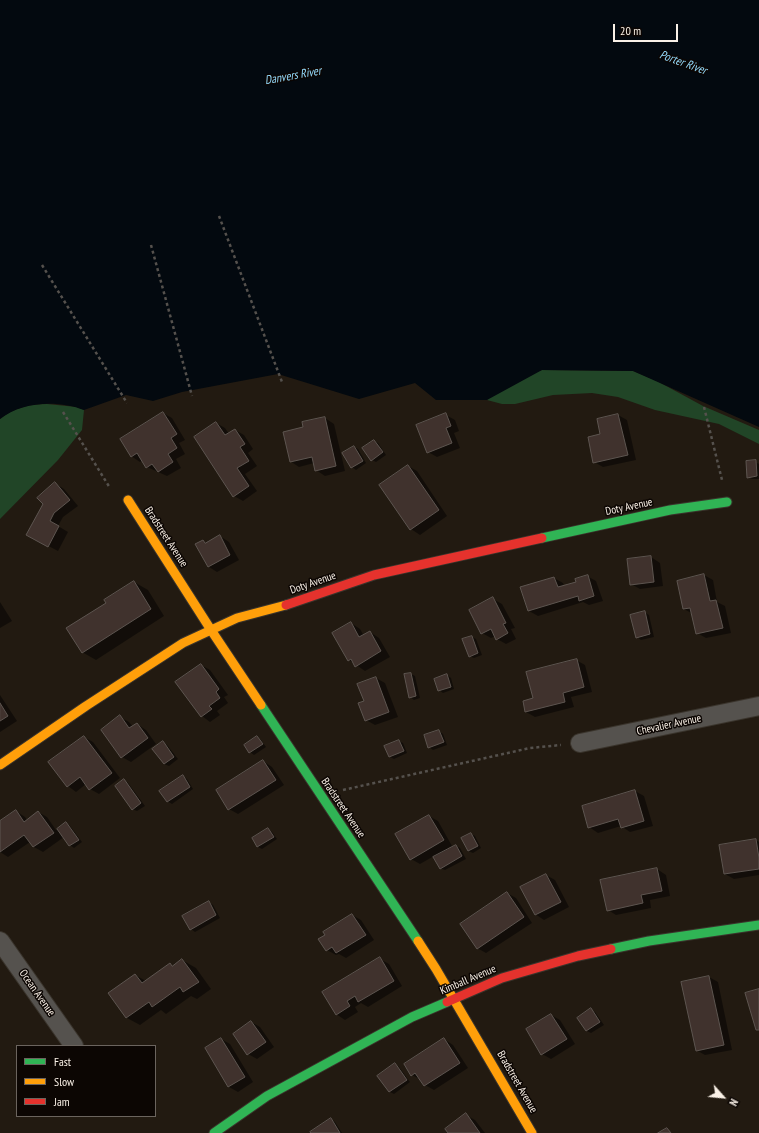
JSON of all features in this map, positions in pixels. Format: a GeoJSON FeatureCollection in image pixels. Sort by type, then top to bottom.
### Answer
{"type":"FeatureCollection","features":[{"type":"Feature","properties":{"kind":"street","name":"Bradstreet Avenue"},"geometry":{"type":"LineString","coordinates":[[128,500],[211,630],[436,969],[532,1133]]}},
{"type":"Feature","properties":{"kind":"street","name":"Doty Avenue"},"geometry":{"type":"LineString","coordinates":[[0,765],[86,706],[183,643],[237,618],[297,602],[374,575],[670,510],[727,502]]}},
{"type":"Feature","properties":{"kind":"street","name":"Chevalier Avenue"},"geometry":{"type":"LineString","coordinates":[[580,743],[759,706]]}},
{"type":"Feature","properties":{"kind":"street","name":"Kimball Avenue"},"geometry":{"type":"LineString","coordinates":[[214,1133],[267,1096],[412,1017],[502,978],[578,956],[649,941],[759,924]]}},
{"type":"Feature","properties":{"kind":"street","name":"Ocean Avenue"},"geometry":{"type":"LineString","coordinates":[[0,941],[73,1045]]}},
{"type":"Feature","properties":{"kind":"path"},"geometry":{"type":"LineString","coordinates":[[220,216],[282,382]]}},
{"type":"Feature","properties":{"kind":"path"},"geometry":{"type":"LineString","coordinates":[[151,246],[192,396]]}},
{"type":"Feature","properties":{"kind":"path"},"geometry":{"type":"LineString","coordinates":[[42,265],[127,403]]}},
{"type":"Feature","properties":{"kind":"path"},"geometry":{"type":"LineString","coordinates":[[704,407],[727,502]]}},
{"type":"Feature","properties":{"kind":"path"},"geometry":{"type":"LineString","coordinates":[[63,412],[111,489],[128,500]]}},
{"type":"Feature","properties":{"kind":"path"},"geometry":{"type":"LineString","coordinates":[[320,795],[530,748],[580,743]]}},
{"type":"Feature","properties":{"kind":"green space"},"geometry":{"type":"Polygon","coordinates":[[[542,370],[633,371],[657,381],[703,406],[759,430],[759,444],[719,424],[655,410],[618,397],[592,393],[553,395],[515,404],[502,404],[487,400],[493,388],[542,370]]]}},
{"type":"Feature","properties":{"kind":"green space"},"geometry":{"type":"Polygon","coordinates":[[[47,404],[77,407],[84,410],[82,430],[58,460],[0,519],[0,419],[10,412],[22,407],[47,404]]]}},
{"type":"Feature","properties":{"kind":"water"},"geometry":{"type":"Polygon","coordinates":[[[0,0],[759,0],[759,427],[633,371],[542,370],[487,400],[436,400],[415,383],[359,399],[278,374],[182,392],[153,401],[126,395],[84,410],[63,405],[41,404],[19,409],[0,419],[0,0]]]}},
{"type":"Feature","properties":{"kind":"building"},"geometry":{"type":"Polygon","coordinates":[[[163,412],[177,434],[171,438],[177,448],[168,454],[173,462],[158,472],[152,464],[146,468],[137,453],[131,457],[120,439],[163,412]]]}},
{"type":"Feature","properties":{"kind":"building"},"geometry":{"type":"Polygon","coordinates":[[[446,413],[451,426],[446,428],[452,443],[427,453],[416,425],[446,413]]]}},
{"type":"Feature","properties":{"kind":"building"},"geometry":{"type":"Polygon","coordinates":[[[618,414],[628,455],[593,463],[588,437],[600,434],[597,419],[618,414]]]}},
{"type":"Feature","properties":{"kind":"building"},"geometry":{"type":"Polygon","coordinates":[[[325,417],[336,466],[315,471],[312,457],[290,462],[283,432],[303,427],[302,422],[325,417]]]}},
{"type":"Feature","properties":{"kind":"building"},"geometry":{"type":"Polygon","coordinates":[[[216,422],[225,435],[235,429],[245,444],[240,447],[249,461],[237,468],[249,486],[233,497],[194,437],[216,422]]]}},
{"type":"Feature","properties":{"kind":"building"},"geometry":{"type":"Polygon","coordinates":[[[374,440],[383,452],[371,461],[362,448],[374,440]]]}},
{"type":"Feature","properties":{"kind":"building"},"geometry":{"type":"Polygon","coordinates":[[[354,446],[363,461],[351,468],[342,453],[354,446]]]}},
{"type":"Feature","properties":{"kind":"building"},"geometry":{"type":"Polygon","coordinates":[[[756,460],[757,476],[747,478],[746,461],[756,460]]]}},
{"type":"Feature","properties":{"kind":"building"},"geometry":{"type":"Polygon","coordinates":[[[408,465],[439,510],[410,530],[379,485],[408,465]]]}},
{"type":"Feature","properties":{"kind":"building"},"geometry":{"type":"Polygon","coordinates":[[[55,482],[70,500],[54,513],[50,521],[59,526],[48,547],[26,535],[43,504],[37,498],[55,482]]]}},
{"type":"Feature","properties":{"kind":"building"},"geometry":{"type":"Polygon","coordinates":[[[220,535],[230,555],[208,567],[195,544],[203,540],[205,543],[220,535]]]}},
{"type":"Feature","properties":{"kind":"building"},"geometry":{"type":"Polygon","coordinates":[[[651,556],[654,582],[630,585],[627,559],[651,556]]]}},
{"type":"Feature","properties":{"kind":"building"},"geometry":{"type":"Polygon","coordinates":[[[704,574],[710,601],[716,600],[723,628],[696,634],[690,608],[683,609],[677,581],[704,574]]]}},
{"type":"Feature","properties":{"kind":"building"},"geometry":{"type":"Polygon","coordinates":[[[588,575],[594,596],[579,601],[578,596],[528,611],[520,587],[554,577],[558,587],[576,582],[575,579],[588,575]]]}},
{"type":"Feature","properties":{"kind":"building"},"geometry":{"type":"Polygon","coordinates":[[[134,581],[151,609],[82,653],[66,628],[106,603],[104,600],[134,581]]]}},
{"type":"Feature","properties":{"kind":"building"},"geometry":{"type":"Polygon","coordinates":[[[493,597],[506,623],[503,624],[508,633],[496,640],[491,629],[481,634],[469,610],[493,597]]]}},
{"type":"Feature","properties":{"kind":"building"},"geometry":{"type":"Polygon","coordinates":[[[645,611],[650,634],[636,638],[630,615],[645,611]]]}},
{"type":"Feature","properties":{"kind":"building"},"geometry":{"type":"Polygon","coordinates":[[[351,622],[359,637],[370,631],[381,651],[355,667],[351,659],[348,661],[332,633],[351,622]]]}},
{"type":"Feature","properties":{"kind":"building"},"geometry":{"type":"Polygon","coordinates":[[[472,636],[478,653],[469,657],[462,639],[472,636]]]}},
{"type":"Feature","properties":{"kind":"building"},"geometry":{"type":"Polygon","coordinates":[[[577,659],[584,687],[563,693],[565,702],[525,712],[523,701],[533,698],[526,672],[577,659]]]}},
{"type":"Feature","properties":{"kind":"building"},"geometry":{"type":"Polygon","coordinates":[[[201,664],[219,689],[216,692],[220,698],[209,706],[212,709],[201,717],[175,682],[201,664]]]}},
{"type":"Feature","properties":{"kind":"building"},"geometry":{"type":"Polygon","coordinates":[[[411,673],[416,696],[409,698],[404,674],[411,673]]]}},
{"type":"Feature","properties":{"kind":"building"},"geometry":{"type":"Polygon","coordinates":[[[447,674],[451,687],[438,691],[434,679],[447,674]]]}},
{"type":"Feature","properties":{"kind":"building"},"geometry":{"type":"Polygon","coordinates":[[[376,677],[389,712],[365,721],[358,703],[364,701],[357,684],[376,677]]]}},
{"type":"Feature","properties":{"kind":"building"},"geometry":{"type":"Polygon","coordinates":[[[0,703],[8,716],[0,721],[0,703]]]}},
{"type":"Feature","properties":{"kind":"building"},"geometry":{"type":"Polygon","coordinates":[[[120,715],[129,728],[137,723],[148,738],[121,758],[101,730],[120,715]]]}},
{"type":"Feature","properties":{"kind":"building"},"geometry":{"type":"Polygon","coordinates":[[[439,730],[444,742],[428,748],[424,735],[439,730]]]}},
{"type":"Feature","properties":{"kind":"building"},"geometry":{"type":"Polygon","coordinates":[[[84,736],[112,773],[89,790],[80,777],[67,787],[48,762],[84,736]]]}},
{"type":"Feature","properties":{"kind":"building"},"geometry":{"type":"Polygon","coordinates":[[[257,736],[263,744],[249,753],[244,745],[257,736]]]}},
{"type":"Feature","properties":{"kind":"building"},"geometry":{"type":"Polygon","coordinates":[[[399,740],[404,751],[389,757],[384,746],[399,740]]]}},
{"type":"Feature","properties":{"kind":"building"},"geometry":{"type":"Polygon","coordinates":[[[163,741],[174,757],[164,764],[152,749],[163,741]]]}},
{"type":"Feature","properties":{"kind":"building"},"geometry":{"type":"Polygon","coordinates":[[[263,760],[276,780],[228,810],[216,790],[263,760]]]}},
{"type":"Feature","properties":{"kind":"building"},"geometry":{"type":"Polygon","coordinates":[[[183,775],[190,787],[167,802],[159,791],[183,775]]]}},
{"type":"Feature","properties":{"kind":"building"},"geometry":{"type":"Polygon","coordinates":[[[124,779],[141,803],[132,810],[115,786],[124,779]]]}},
{"type":"Feature","properties":{"kind":"building"},"geometry":{"type":"Polygon","coordinates":[[[635,790],[644,821],[621,828],[618,819],[588,828],[582,806],[635,790]]]}},
{"type":"Feature","properties":{"kind":"building"},"geometry":{"type":"Polygon","coordinates":[[[16,810],[24,822],[38,811],[54,833],[33,847],[24,835],[0,852],[0,821],[16,810]]]}},
{"type":"Feature","properties":{"kind":"building"},"geometry":{"type":"Polygon","coordinates":[[[429,815],[444,840],[410,860],[395,834],[429,815]]]}},
{"type":"Feature","properties":{"kind":"building"},"geometry":{"type":"Polygon","coordinates":[[[66,822],[79,840],[69,846],[57,829],[66,822]]]}},
{"type":"Feature","properties":{"kind":"building"},"geometry":{"type":"Polygon","coordinates":[[[268,828],[274,837],[257,847],[252,838],[268,828]]]}},
{"type":"Feature","properties":{"kind":"building"},"geometry":{"type":"Polygon","coordinates":[[[471,833],[478,846],[468,851],[461,838],[471,833]]]}},
{"type":"Feature","properties":{"kind":"building"},"geometry":{"type":"Polygon","coordinates":[[[756,839],[759,869],[724,874],[719,845],[756,839]]]}},
{"type":"Feature","properties":{"kind":"building"},"geometry":{"type":"Polygon","coordinates":[[[456,845],[462,856],[440,869],[433,857],[456,845]]]}},
{"type":"Feature","properties":{"kind":"building"},"geometry":{"type":"Polygon","coordinates":[[[657,868],[662,891],[641,895],[643,903],[607,911],[600,880],[657,868]]]}},
{"type":"Feature","properties":{"kind":"building"},"geometry":{"type":"Polygon","coordinates":[[[546,874],[561,902],[535,915],[520,887],[546,874]]]}},
{"type":"Feature","properties":{"kind":"building"},"geometry":{"type":"Polygon","coordinates":[[[507,892],[524,917],[477,949],[460,924],[507,892]]]}},
{"type":"Feature","properties":{"kind":"building"},"geometry":{"type":"Polygon","coordinates":[[[209,901],[216,915],[190,930],[182,916],[209,901]]]}},
{"type":"Feature","properties":{"kind":"building"},"geometry":{"type":"Polygon","coordinates":[[[352,914],[366,935],[336,953],[332,947],[326,951],[318,939],[325,935],[323,932],[352,914]]]}},
{"type":"Feature","properties":{"kind":"building"},"geometry":{"type":"Polygon","coordinates":[[[380,957],[394,981],[358,1002],[355,996],[347,1001],[350,1006],[336,1015],[322,992],[380,957]]]}},
{"type":"Feature","properties":{"kind":"building"},"geometry":{"type":"Polygon","coordinates":[[[182,959],[199,982],[183,992],[180,987],[152,1007],[149,1002],[126,1018],[108,993],[135,974],[142,983],[170,963],[172,966],[182,959]]]}},
{"type":"Feature","properties":{"kind":"building"},"geometry":{"type":"Polygon","coordinates":[[[709,976],[724,1045],[696,1051],[681,982],[709,976]]]}},
{"type":"Feature","properties":{"kind":"building"},"geometry":{"type":"Polygon","coordinates":[[[759,989],[759,1030],[756,1030],[745,993],[759,989]]]}},
{"type":"Feature","properties":{"kind":"building"},"geometry":{"type":"Polygon","coordinates":[[[591,1008],[600,1022],[586,1031],[577,1018],[591,1008]]]}},
{"type":"Feature","properties":{"kind":"building"},"geometry":{"type":"Polygon","coordinates":[[[551,1014],[567,1039],[541,1055],[526,1029],[551,1014]]]}},
{"type":"Feature","properties":{"kind":"building"},"geometry":{"type":"Polygon","coordinates":[[[251,1021],[266,1042],[247,1055],[233,1034],[251,1021]]]}},
{"type":"Feature","properties":{"kind":"building"},"geometry":{"type":"Polygon","coordinates":[[[221,1038],[245,1077],[228,1087],[205,1048],[221,1038]]]}},
{"type":"Feature","properties":{"kind":"building"},"geometry":{"type":"Polygon","coordinates":[[[444,1038],[460,1063],[424,1086],[415,1073],[411,1076],[404,1064],[444,1038]]]}},
{"type":"Feature","properties":{"kind":"building"},"geometry":{"type":"Polygon","coordinates":[[[395,1063],[407,1080],[389,1092],[377,1076],[395,1063]]]}},
{"type":"Feature","properties":{"kind":"building"},"geometry":{"type":"Polygon","coordinates":[[[466,1113],[480,1133],[448,1133],[445,1129],[466,1113]]]}},
{"type":"Feature","properties":{"kind":"building"},"geometry":{"type":"Polygon","coordinates":[[[331,1118],[340,1133],[310,1132],[331,1118]]]}},
{"type":"Feature","properties":{"kind":"building"},"geometry":{"type":"Polygon","coordinates":[[[667,1128],[671,1133],[658,1133],[667,1128]]]}},
{"type":"Feature","properties":{"kind":"traffic: fast"},"geometry":{"type":"LineString","coordinates":[[542,538],[670,510],[727,502]]}},
{"type":"Feature","properties":{"kind":"traffic: fast"},"geometry":{"type":"LineString","coordinates":[[261,705],[418,941]]}},
{"type":"Feature","properties":{"kind":"traffic: fast"},"geometry":{"type":"LineString","coordinates":[[611,949],[649,941],[759,925]]}},
{"type":"Feature","properties":{"kind":"traffic: fast"},"geometry":{"type":"LineString","coordinates":[[214,1133],[267,1096],[412,1017],[447,1002]]}},
{"type":"Feature","properties":{"kind":"traffic: slow"},"geometry":{"type":"LineString","coordinates":[[128,500],[261,705]]}},
{"type":"Feature","properties":{"kind":"traffic: slow"},"geometry":{"type":"LineString","coordinates":[[0,765],[86,706],[183,643],[237,618],[286,605]]}},
{"type":"Feature","properties":{"kind":"traffic: slow"},"geometry":{"type":"LineString","coordinates":[[418,941],[532,1133]]}},
{"type":"Feature","properties":{"kind":"traffic: jam"},"geometry":{"type":"LineString","coordinates":[[286,605],[374,575],[542,538]]}},
{"type":"Feature","properties":{"kind":"traffic: jam"},"geometry":{"type":"LineString","coordinates":[[447,1002],[502,978],[578,956],[611,949]]}},
{"type":"Feature","properties":{"kind":"water label","name":"Porter River"},"geometry":{"type":"Point","coordinates":[683,63]}},
{"type":"Feature","properties":{"kind":"water label","name":"Danvers River"},"geometry":{"type":"Point","coordinates":[293,76]}}]}
